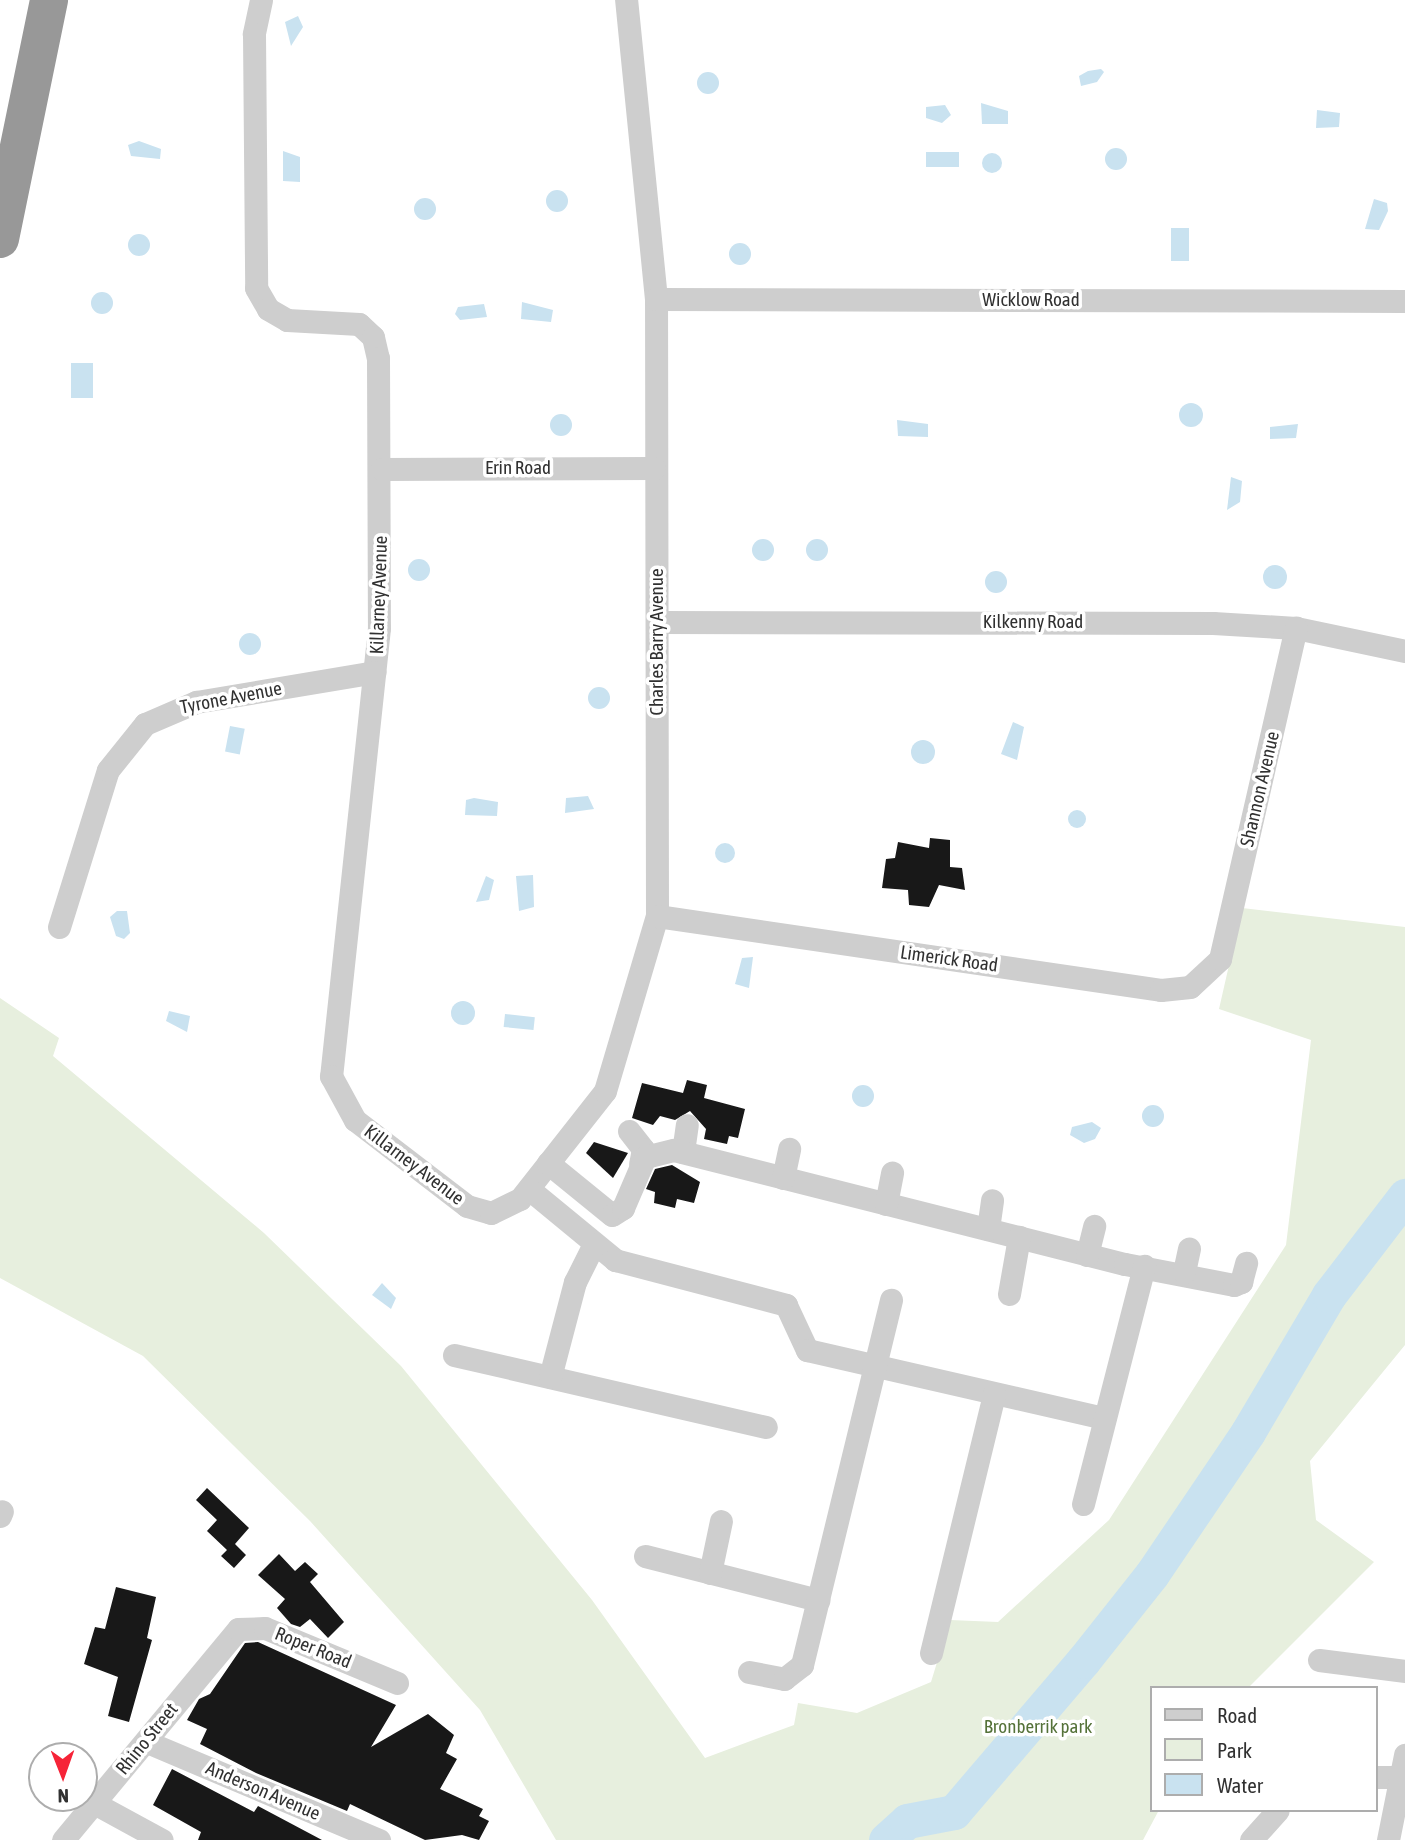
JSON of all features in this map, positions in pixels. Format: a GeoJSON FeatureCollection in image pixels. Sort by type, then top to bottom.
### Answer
{"type":"FeatureCollection","features":[{"type":"Feature","properties":{"kind":"highway"},"geometry":{"type":"LineString","coordinates":[[0,239],[49,0]]}},
{"type":"Feature","properties":{"kind":"street","name":"Killarney Avenue"},"geometry":{"type":"LineString","coordinates":[[261,0],[254,34],[253,276],[260,298],[277,316],[347,321],[373,337],[382,469],[375,672],[331,1076],[355,1120],[476,1210]]}},
{"type":"Feature","properties":{"kind":"street","name":"Charles Barry Avenue"},"geometry":{"type":"LineString","coordinates":[[476,1210],[508,1209],[529,1189],[616,1070],[657,916],[658,622],[654,468],[656,299],[626,0]]}},
{"type":"Feature","properties":{"kind":"street","name":"Wicklow Road"},"geometry":{"type":"LineString","coordinates":[[656,299],[1405,301]]}},
{"type":"Feature","properties":{"kind":"street","name":"Erin Road"},"geometry":{"type":"LineString","coordinates":[[382,469],[654,468]]}},
{"type":"Feature","properties":{"kind":"street","name":"Kilkenny Road"},"geometry":{"type":"LineString","coordinates":[[658,622],[1296,628],[1405,651]]}},
{"type":"Feature","properties":{"kind":"street","name":"Shannon Avenue"},"geometry":{"type":"LineString","coordinates":[[1223,950],[1296,628]]}},
{"type":"Feature","properties":{"kind":"street","name":"Tyrone Avenue"},"geometry":{"type":"LineString","coordinates":[[60,927],[107,770],[145,724],[196,702],[375,672]]}},
{"type":"Feature","properties":{"kind":"street","name":"Limerick Road"},"geometry":{"type":"LineString","coordinates":[[657,916],[1161,990],[1199,982],[1223,950]]}},
{"type":"Feature","properties":{"kind":"street"},"geometry":{"type":"LineString","coordinates":[[682,1152],[687,1125]]}},
{"type":"Feature","properties":{"kind":"street"},"geometry":{"type":"LineString","coordinates":[[550,1377],[575,1282],[606,1235],[640,1164],[643,1149],[629,1131]]}},
{"type":"Feature","properties":{"kind":"street"},"geometry":{"type":"LineString","coordinates":[[783,1178],[789,1149]]}},
{"type":"Feature","properties":{"kind":"street"},"geometry":{"type":"LineString","coordinates":[[640,1164],[655,1152],[682,1152],[704,1168],[783,1178],[806,1193],[1002,1237],[1041,1251],[1087,1255],[1131,1271],[1194,1282],[1234,1285],[1241,1282],[1246,1263]]}},
{"type":"Feature","properties":{"kind":"street"},"geometry":{"type":"LineString","coordinates":[[548,1163],[593,1203],[606,1235]]}},
{"type":"Feature","properties":{"kind":"street"},"geometry":{"type":"LineString","coordinates":[[892,1173],[900,1214]]}},
{"type":"Feature","properties":{"kind":"street"},"geometry":{"type":"LineString","coordinates":[[529,1189],[606,1235],[786,1305],[801,1345],[873,1367],[1104,1418]]}},
{"type":"Feature","properties":{"kind":"street"},"geometry":{"type":"LineString","coordinates":[[992,1200],[1002,1237],[1009,1294]]}},
{"type":"Feature","properties":{"kind":"street"},"geometry":{"type":"LineString","coordinates":[[1087,1255],[1094,1226]]}},
{"type":"Feature","properties":{"kind":"street"},"geometry":{"type":"LineString","coordinates":[[1189,1249],[1194,1282]]}},
{"type":"Feature","properties":{"kind":"street"},"geometry":{"type":"LineString","coordinates":[[1083,1504],[1104,1418],[1131,1271]]}},
{"type":"Feature","properties":{"kind":"street"},"geometry":{"type":"LineString","coordinates":[[749,1672],[784,1679],[798,1671],[818,1600],[891,1300]]}},
{"type":"Feature","properties":{"kind":"street"},"geometry":{"type":"LineString","coordinates":[[454,1355],[766,1427]]}},
{"type":"Feature","properties":{"kind":"street"},"geometry":{"type":"LineString","coordinates":[[931,1653],[994,1395]]}},
{"type":"Feature","properties":{"kind":"street"},"geometry":{"type":"LineString","coordinates":[[710,1573],[721,1521]]}},
{"type":"Feature","properties":{"kind":"street"},"geometry":{"type":"LineString","coordinates":[[645,1556],[818,1600]]}},
{"type":"Feature","properties":{"kind":"street","name":"Roper Road"},"geometry":{"type":"LineString","coordinates":[[227,1635],[265,1628],[397,1683]]}},
{"type":"Feature","properties":{"kind":"street","name":"Rhino Street"},"geometry":{"type":"LineString","coordinates":[[98,1798],[147,1742],[227,1635]]}},
{"type":"Feature","properties":{"kind":"street"},"geometry":{"type":"LineString","coordinates":[[1319,1660],[1405,1671]]}},
{"type":"Feature","properties":{"kind":"street","name":"Anderson Avenue"},"geometry":{"type":"LineString","coordinates":[[147,1742],[379,1840]]}},
{"type":"Feature","properties":{"kind":"street"},"geometry":{"type":"LineString","coordinates":[[1377,1776],[1403,1766],[1400,1813],[1388,1840]]}},
{"type":"Feature","properties":{"kind":"street"},"geometry":{"type":"LineString","coordinates":[[98,1805],[162,1840]]}},
{"type":"Feature","properties":{"kind":"street","name":"Rhino Street"},"geometry":{"type":"LineString","coordinates":[[63,1840],[86,1812]]}},
{"type":"Feature","properties":{"kind":"street"},"geometry":{"type":"LineString","coordinates":[[1251,1840],[1277,1812]]}},
{"type":"Feature","properties":{"kind":"green space","name":"Bronberrik park"},"geometry":{"type":"Polygon","coordinates":[[[1242,908],[1405,927],[1405,1345],[1310,1461],[1316,1520],[1374,1562],[1250,1686],[1150,1686],[1150,1812],[1158,1812],[1143,1840],[556,1840],[480,1710],[310,1521],[143,1356],[0,1278],[0,998],[59,1038],[53,1056],[264,1233],[401,1366],[592,1600],[705,1758],[794,1725],[798,1703],[857,1713],[931,1682],[950,1620],[998,1622],[1109,1520],[1286,1245],[1311,1040],[1219,1009],[1242,908]]]}},
{"type":"Feature","properties":{"kind":"water"},"geometry":{"type":"Polygon","coordinates":[[[298,16],[303,27],[291,46],[285,22],[298,16]]]}},
{"type":"Feature","properties":{"kind":"water"},"geometry":{"type":"Polygon","coordinates":[[[1101,69],[1104,72],[1097,82],[1081,86],[1079,76],[1101,69]]]}},
{"type":"Feature","properties":{"kind":"water"},"geometry":{"type":"Polygon","coordinates":[[[708,72],[716,75],[719,83],[716,91],[708,94],[700,91],[697,83],[700,75],[708,72]]]}},
{"type":"Feature","properties":{"kind":"water"},"geometry":{"type":"Polygon","coordinates":[[[981,103],[1008,111],[1008,124],[982,124],[981,103]]]}},
{"type":"Feature","properties":{"kind":"water"},"geometry":{"type":"Polygon","coordinates":[[[945,105],[951,115],[942,123],[926,118],[926,107],[945,105]]]}},
{"type":"Feature","properties":{"kind":"water"},"geometry":{"type":"Polygon","coordinates":[[[1317,110],[1340,113],[1339,127],[1316,128],[1317,110]]]}},
{"type":"Feature","properties":{"kind":"water"},"geometry":{"type":"Polygon","coordinates":[[[139,141],[161,149],[160,159],[131,156],[128,145],[139,141]]]}},
{"type":"Feature","properties":{"kind":"water"},"geometry":{"type":"Polygon","coordinates":[[[1116,148],[1124,151],[1127,159],[1124,167],[1116,170],[1108,167],[1105,159],[1108,151],[1116,148]]]}},
{"type":"Feature","properties":{"kind":"water"},"geometry":{"type":"Polygon","coordinates":[[[283,151],[300,157],[300,182],[283,181],[283,151]]]}},
{"type":"Feature","properties":{"kind":"water"},"geometry":{"type":"Polygon","coordinates":[[[926,152],[959,152],[959,167],[926,167],[926,152]]]}},
{"type":"Feature","properties":{"kind":"water"},"geometry":{"type":"Polygon","coordinates":[[[992,153],[999,156],[1002,163],[999,170],[992,173],[985,170],[982,163],[985,156],[992,153]]]}},
{"type":"Feature","properties":{"kind":"water"},"geometry":{"type":"Polygon","coordinates":[[[557,190],[565,193],[568,201],[565,209],[557,212],[549,209],[546,201],[549,193],[557,190]]]}},
{"type":"Feature","properties":{"kind":"water"},"geometry":{"type":"Polygon","coordinates":[[[421,198],[429,198],[436,205],[436,213],[429,220],[421,220],[414,213],[414,205],[421,198]]]}},
{"type":"Feature","properties":{"kind":"water"},"geometry":{"type":"Polygon","coordinates":[[[1374,199],[1387,203],[1388,211],[1379,230],[1365,229],[1374,199]]]}},
{"type":"Feature","properties":{"kind":"water"},"geometry":{"type":"Polygon","coordinates":[[[1171,228],[1189,228],[1189,261],[1171,261],[1171,228]]]}},
{"type":"Feature","properties":{"kind":"water"},"geometry":{"type":"Polygon","coordinates":[[[139,234],[149,241],[150,245],[143,255],[139,256],[129,249],[128,245],[135,235],[139,234]]]}},
{"type":"Feature","properties":{"kind":"water"},"geometry":{"type":"Polygon","coordinates":[[[740,243],[748,246],[751,254],[748,262],[740,265],[732,262],[729,254],[732,246],[740,243]]]}},
{"type":"Feature","properties":{"kind":"water"},"geometry":{"type":"Polygon","coordinates":[[[102,292],[110,295],[113,303],[110,311],[102,314],[94,311],[91,303],[94,295],[102,292]]]}},
{"type":"Feature","properties":{"kind":"water"},"geometry":{"type":"Polygon","coordinates":[[[522,302],[553,310],[551,322],[521,319],[522,302]]]}},
{"type":"Feature","properties":{"kind":"water"},"geometry":{"type":"Polygon","coordinates":[[[484,304],[487,317],[460,320],[455,314],[458,307],[484,304]]]}},
{"type":"Feature","properties":{"kind":"water"},"geometry":{"type":"Polygon","coordinates":[[[71,363],[93,363],[93,398],[71,398],[71,363]]]}},
{"type":"Feature","properties":{"kind":"water"},"geometry":{"type":"Polygon","coordinates":[[[1191,403],[1202,410],[1203,415],[1196,426],[1191,427],[1180,420],[1179,415],[1186,404],[1191,403]]]}},
{"type":"Feature","properties":{"kind":"water"},"geometry":{"type":"Polygon","coordinates":[[[561,414],[569,417],[572,425],[569,433],[561,436],[553,433],[550,425],[553,417],[561,414]]]}},
{"type":"Feature","properties":{"kind":"water"},"geometry":{"type":"Polygon","coordinates":[[[897,420],[928,424],[928,437],[898,436],[897,420]]]}},
{"type":"Feature","properties":{"kind":"water"},"geometry":{"type":"Polygon","coordinates":[[[1298,424],[1296,438],[1270,439],[1270,427],[1298,424]]]}},
{"type":"Feature","properties":{"kind":"water"},"geometry":{"type":"Polygon","coordinates":[[[1231,477],[1242,481],[1240,502],[1227,510],[1231,477]]]}},
{"type":"Feature","properties":{"kind":"water"},"geometry":{"type":"Polygon","coordinates":[[[763,539],[771,542],[774,550],[771,558],[763,561],[755,558],[752,550],[755,542],[763,539]]]}},
{"type":"Feature","properties":{"kind":"water"},"geometry":{"type":"Polygon","coordinates":[[[817,539],[825,542],[828,550],[825,558],[817,561],[809,558],[806,550],[809,542],[817,539]]]}},
{"type":"Feature","properties":{"kind":"water"},"geometry":{"type":"Polygon","coordinates":[[[419,559],[427,562],[430,570],[427,578],[419,581],[411,578],[408,570],[411,562],[419,559]]]}},
{"type":"Feature","properties":{"kind":"water"},"geometry":{"type":"Polygon","coordinates":[[[1275,565],[1284,568],[1287,577],[1284,586],[1275,589],[1266,586],[1263,577],[1266,568],[1275,565]]]}},
{"type":"Feature","properties":{"kind":"water"},"geometry":{"type":"Polygon","coordinates":[[[992,571],[1000,571],[1007,578],[1007,586],[1000,593],[992,593],[985,586],[985,578],[992,571]]]}},
{"type":"Feature","properties":{"kind":"water"},"geometry":{"type":"Polygon","coordinates":[[[250,633],[258,636],[261,644],[258,652],[250,655],[242,652],[239,644],[242,636],[250,633]]]}},
{"type":"Feature","properties":{"kind":"water"},"geometry":{"type":"Polygon","coordinates":[[[599,687],[607,690],[610,698],[607,706],[599,709],[591,706],[588,698],[591,690],[599,687]]]}},
{"type":"Feature","properties":{"kind":"water"},"geometry":{"type":"Polygon","coordinates":[[[1013,722],[1024,727],[1017,760],[1001,754],[1013,722]]]}},
{"type":"Feature","properties":{"kind":"water"},"geometry":{"type":"Polygon","coordinates":[[[230,726],[245,729],[240,754],[225,752],[230,726]]]}},
{"type":"Feature","properties":{"kind":"water"},"geometry":{"type":"Polygon","coordinates":[[[923,740],[932,743],[935,752],[932,761],[923,764],[914,761],[911,752],[914,743],[923,740]]]}},
{"type":"Feature","properties":{"kind":"water"},"geometry":{"type":"Polygon","coordinates":[[[588,796],[594,809],[565,813],[566,798],[588,796]]]}},
{"type":"Feature","properties":{"kind":"water"},"geometry":{"type":"Polygon","coordinates":[[[474,798],[498,802],[497,816],[465,815],[466,800],[474,798]]]}},
{"type":"Feature","properties":{"kind":"water"},"geometry":{"type":"Polygon","coordinates":[[[1073,810],[1081,810],[1086,819],[1084,826],[1073,828],[1068,823],[1068,815],[1073,810]]]}},
{"type":"Feature","properties":{"kind":"water"},"geometry":{"type":"Polygon","coordinates":[[[725,843],[732,846],[735,853],[732,860],[725,863],[718,860],[715,853],[718,846],[725,843]]]}},
{"type":"Feature","properties":{"kind":"water"},"geometry":{"type":"Polygon","coordinates":[[[533,875],[534,907],[519,911],[516,876],[533,875]]]}},
{"type":"Feature","properties":{"kind":"water"},"geometry":{"type":"Polygon","coordinates":[[[486,876],[494,880],[489,900],[476,902],[486,876]]]}},
{"type":"Feature","properties":{"kind":"water"},"geometry":{"type":"Polygon","coordinates":[[[117,911],[127,911],[130,933],[124,939],[116,936],[110,917],[117,911]]]}},
{"type":"Feature","properties":{"kind":"water"},"geometry":{"type":"Polygon","coordinates":[[[753,957],[749,988],[735,984],[742,958],[753,957]]]}},
{"type":"Feature","properties":{"kind":"water"},"geometry":{"type":"Polygon","coordinates":[[[463,1001],[472,1004],[475,1013],[472,1022],[463,1025],[454,1022],[451,1013],[454,1004],[463,1001]]]}},
{"type":"Feature","properties":{"kind":"water"},"geometry":{"type":"Polygon","coordinates":[[[169,1011],[190,1016],[187,1032],[166,1021],[169,1011]]]}},
{"type":"Feature","properties":{"kind":"water"},"geometry":{"type":"Polygon","coordinates":[[[505,1014],[535,1017],[533,1030],[504,1027],[505,1014]]]}},
{"type":"Feature","properties":{"kind":"water"},"geometry":{"type":"Polygon","coordinates":[[[863,1085],[873,1092],[874,1096],[867,1106],[863,1107],[853,1100],[852,1096],[859,1086],[863,1085]]]}},
{"type":"Feature","properties":{"kind":"water"},"geometry":{"type":"Polygon","coordinates":[[[1149,1105],[1157,1105],[1164,1112],[1164,1120],[1157,1127],[1149,1127],[1142,1120],[1142,1112],[1149,1105]]]}},
{"type":"Feature","properties":{"kind":"water"},"geometry":{"type":"Polygon","coordinates":[[[1092,1122],[1101,1128],[1095,1139],[1084,1143],[1070,1135],[1072,1127],[1092,1122]]]}},
{"type":"Feature","properties":{"kind":"water"},"geometry":{"type":"Polygon","coordinates":[[[382,1283],[396,1298],[391,1309],[372,1295],[382,1283]]]}},
{"type":"Feature","properties":{"kind":"building"},"geometry":{"type":"Polygon","coordinates":[[[930,838],[950,840],[950,867],[962,868],[965,890],[939,885],[929,907],[909,905],[908,890],[882,888],[886,859],[895,858],[898,842],[929,848],[930,838]]]}},
{"type":"Feature","properties":{"kind":"building"},"geometry":{"type":"Polygon","coordinates":[[[687,1080],[707,1085],[704,1098],[745,1109],[738,1138],[729,1136],[727,1144],[704,1139],[706,1129],[690,1111],[675,1120],[660,1116],[653,1125],[632,1118],[642,1083],[683,1093],[687,1080]]]}},
{"type":"Feature","properties":{"kind":"building"},"geometry":{"type":"Polygon","coordinates":[[[594,1142],[628,1153],[613,1178],[586,1153],[594,1142]]]}},
{"type":"Feature","properties":{"kind":"building"},"geometry":{"type":"Polygon","coordinates":[[[672,1165],[700,1182],[694,1203],[677,1199],[675,1208],[654,1203],[655,1192],[646,1189],[655,1169],[672,1165]]]}},
{"type":"Feature","properties":{"kind":"building"},"geometry":{"type":"Polygon","coordinates":[[[207,1488],[249,1528],[235,1544],[246,1555],[234,1568],[221,1556],[227,1550],[207,1531],[217,1520],[196,1500],[207,1488]]]}},
{"type":"Feature","properties":{"kind":"building"},"geometry":{"type":"Polygon","coordinates":[[[279,1554],[295,1571],[305,1562],[318,1574],[310,1582],[344,1622],[328,1638],[310,1619],[300,1627],[291,1624],[277,1608],[285,1599],[258,1575],[279,1554]]]}},
{"type":"Feature","properties":{"kind":"building"},"geometry":{"type":"Polygon","coordinates":[[[116,1587],[156,1597],[147,1638],[152,1640],[129,1722],[108,1716],[118,1677],[84,1664],[95,1627],[105,1629],[116,1587]]]}},
{"type":"Feature","properties":{"kind":"building"},"geometry":{"type":"Polygon","coordinates":[[[258,1642],[396,1705],[371,1747],[428,1714],[454,1735],[446,1753],[457,1759],[440,1789],[483,1809],[479,1816],[489,1821],[479,1840],[462,1835],[425,1840],[350,1804],[347,1811],[256,1773],[200,1744],[207,1729],[187,1720],[199,1699],[210,1694],[245,1643],[258,1642]]]}},
{"type":"Feature","properties":{"kind":"building"},"geometry":{"type":"Polygon","coordinates":[[[172,1769],[254,1812],[258,1806],[322,1840],[198,1840],[201,1832],[153,1805],[172,1769]]]}},
{"type":"Feature","properties":{"kind":"waterway"},"geometry":{"type":"LineString","coordinates":[[886,1840],[907,1821],[954,1812],[1083,1661],[1152,1574],[1248,1432],[1329,1295],[1405,1196]]}}]}
